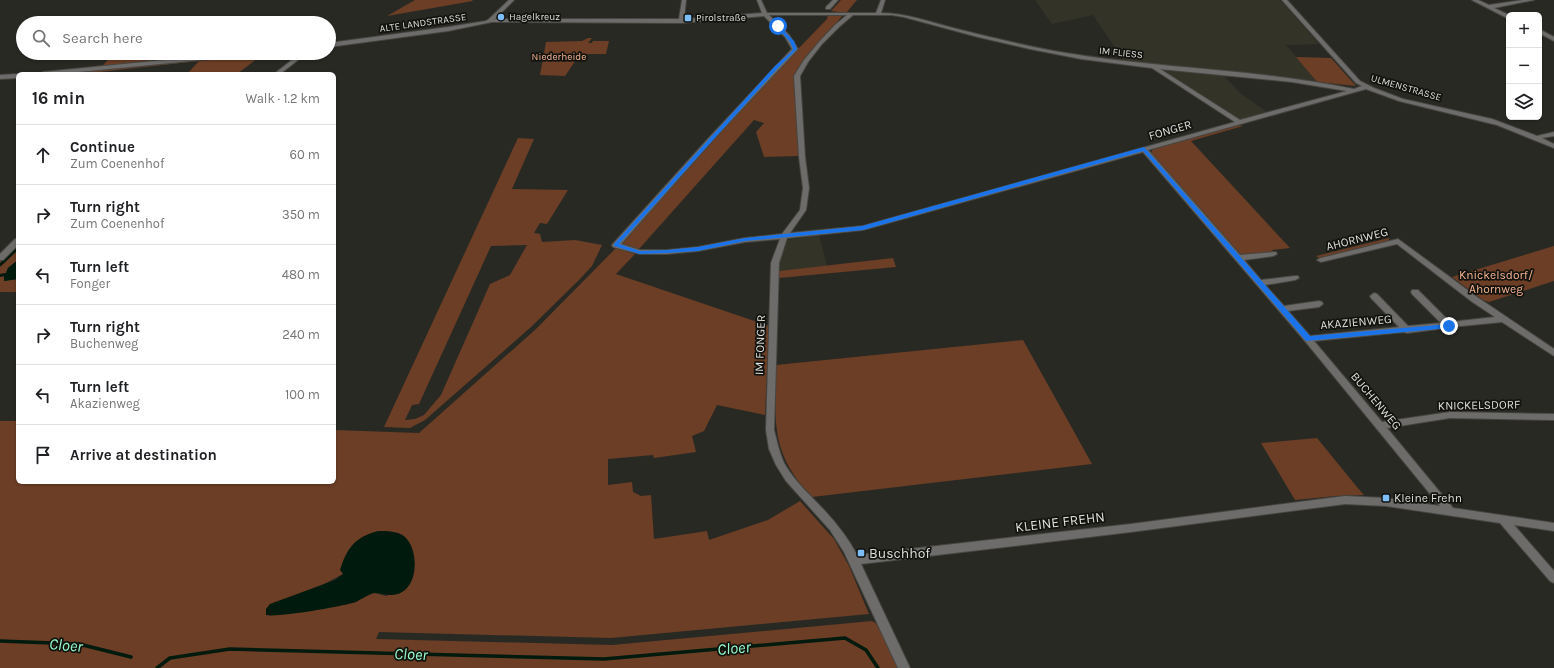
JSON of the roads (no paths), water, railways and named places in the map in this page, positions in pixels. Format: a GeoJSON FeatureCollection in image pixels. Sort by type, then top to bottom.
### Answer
{"type":"FeatureCollection","features":[{"type":"Feature","properties":{"kind":"street"},"geometry":{"type":"LineString","coordinates":[[491,20],[512,0]]}},
{"type":"Feature","properties":{"kind":"street"},"geometry":{"type":"LineString","coordinates":[[681,20],[684,0]]}},
{"type":"Feature","properties":{"kind":"street"},"geometry":{"type":"LineString","coordinates":[[759,0],[765,14]]}},
{"type":"Feature","properties":{"kind":"street"},"geometry":{"type":"LineString","coordinates":[[828,8],[836,0]]}},
{"type":"Feature","properties":{"kind":"street"},"geometry":{"type":"LineString","coordinates":[[491,20],[681,20],[765,14],[878,14],[883,0]]}},
{"type":"Feature","properties":{"kind":"street","name":"ULMENSTRASSE"},"geometry":{"type":"LineString","coordinates":[[1284,0],[1358,82],[1366,87],[1395,97],[1482,118],[1554,146]]}},
{"type":"Feature","properties":{"kind":"street"},"geometry":{"type":"LineString","coordinates":[[1474,0],[1506,16]]}},
{"type":"Feature","properties":{"kind":"street"},"geometry":{"type":"LineString","coordinates":[[1488,7],[1532,0]]}},
{"type":"Feature","properties":{"kind":"street","name":"FONGER"},"geometry":{"type":"LineString","coordinates":[[765,14],[792,42],[795,49],[776,67],[729,118],[616,245],[640,252],[667,252],[698,249],[745,240],[863,228],[1355,90]]}},
{"type":"Feature","properties":{"kind":"street","name":"IM FLIESS"},"geometry":{"type":"LineString","coordinates":[[878,14],[904,16],[974,35],[1047,52],[1151,66],[1272,77],[1355,90],[1366,87]]}},
{"type":"Feature","properties":{"kind":"street","name":"IM FONGER"},"geometry":{"type":"LineString","coordinates":[[851,15],[842,20],[797,76],[802,157],[806,188],[803,210],[784,236],[775,263],[770,430],[772,447],[779,464],[791,482],[825,517],[843,541],[854,560],[904,668]]}},
{"type":"Feature","properties":{"kind":"street","name":"ALTE LANDSTRASSE"},"geometry":{"type":"LineString","coordinates":[[336,44],[448,30],[491,20]]}},
{"type":"Feature","properties":{"kind":"street"},"geometry":{"type":"LineString","coordinates":[[1542,32],[1554,38]]}},
{"type":"Feature","properties":{"kind":"street"},"geometry":{"type":"LineString","coordinates":[[63,72],[182,60]]}},
{"type":"Feature","properties":{"kind":"street"},"geometry":{"type":"LineString","coordinates":[[280,72],[295,60]]}},
{"type":"Feature","properties":{"kind":"street"},"geometry":{"type":"LineString","coordinates":[[1151,66],[1239,122]]}},
{"type":"Feature","properties":{"kind":"street"},"geometry":{"type":"LineString","coordinates":[[0,77],[16,76]]}},
{"type":"Feature","properties":{"kind":"street"},"geometry":{"type":"LineString","coordinates":[[1536,138],[1554,134]]}},
{"type":"Feature","properties":{"kind":"street","name":"BUCHENWEG"},"geometry":{"type":"LineString","coordinates":[[1144,149],[1308,339],[1450,511]]}},
{"type":"Feature","properties":{"kind":"street","name":"AHORNWEG"},"geometry":{"type":"LineString","coordinates":[[1321,260],[1398,241],[1474,299],[1506,319],[1554,353]]}},
{"type":"Feature","properties":{"kind":"street"},"geometry":{"type":"LineString","coordinates":[[0,258],[16,243]]}},
{"type":"Feature","properties":{"kind":"street"},"geometry":{"type":"LineString","coordinates":[[1238,258],[1273,254]]}},
{"type":"Feature","properties":{"kind":"street"},"geometry":{"type":"LineString","coordinates":[[1259,282],[1295,278]]}},
{"type":"Feature","properties":{"kind":"street"},"geometry":{"type":"LineString","coordinates":[[1415,292],[1449,326]]}},
{"type":"Feature","properties":{"kind":"street","name":"AKAZIENWEG"},"geometry":{"type":"LineString","coordinates":[[1374,296],[1407,330]]}},
{"type":"Feature","properties":{"kind":"street"},"geometry":{"type":"LineString","coordinates":[[1282,309],[1319,304]]}},
{"type":"Feature","properties":{"kind":"street","name":"AKAZIENWEG"},"geometry":{"type":"LineString","coordinates":[[1308,339],[1449,326],[1506,319]]}},
{"type":"Feature","properties":{"kind":"street","name":"KNICKELSDORF"},"geometry":{"type":"LineString","coordinates":[[1381,426],[1450,415],[1554,416]]}},
{"type":"Feature","properties":{"kind":"street","name":"KLEINE FREHN"},"geometry":{"type":"LineString","coordinates":[[854,560],[1131,528],[1345,500],[1386,502],[1554,527]]}},
{"type":"Feature","properties":{"kind":"street"},"geometry":{"type":"LineString","coordinates":[[1502,519],[1554,578]]}},
{"type":"Feature","properties":{"kind":"waterway"},"geometry":{"type":"LineString","coordinates":[[0,265],[16,250]]}},
{"type":"Feature","properties":{"kind":"waterway","name":"Cloer"},"geometry":{"type":"LineString","coordinates":[[157,668],[170,658],[230,649],[604,659],[845,638],[866,650],[878,668]]}},
{"type":"Feature","properties":{"kind":"waterway","name":"Cloer"},"geometry":{"type":"LineString","coordinates":[[0,641],[79,644],[131,657]]}},
{"type":"Feature","properties":{"kind":"place","name":"Hagelkreuz"},"geometry":{"type":"Point","coordinates":[501,17]}},
{"type":"Feature","properties":{"kind":"place","name":"Pirolstraße"},"geometry":{"type":"Point","coordinates":[688,18]}},
{"type":"Feature","properties":{"kind":"place","name":"Kleine Frehn"},"geometry":{"type":"Point","coordinates":[1386,498]}},
{"type":"Feature","properties":{"kind":"place","name":"Buschhof"},"geometry":{"type":"Point","coordinates":[861,553]}},
{"type":"Feature","properties":{"kind":"park label","name":"Niederheide"},"geometry":{"type":"Point","coordinates":[559,57]}},
{"type":"Feature","properties":{"kind":"park label","name":"Knickelsdorf/ Ahornweg"},"geometry":{"type":"Point","coordinates":[1496,282]}}]}
